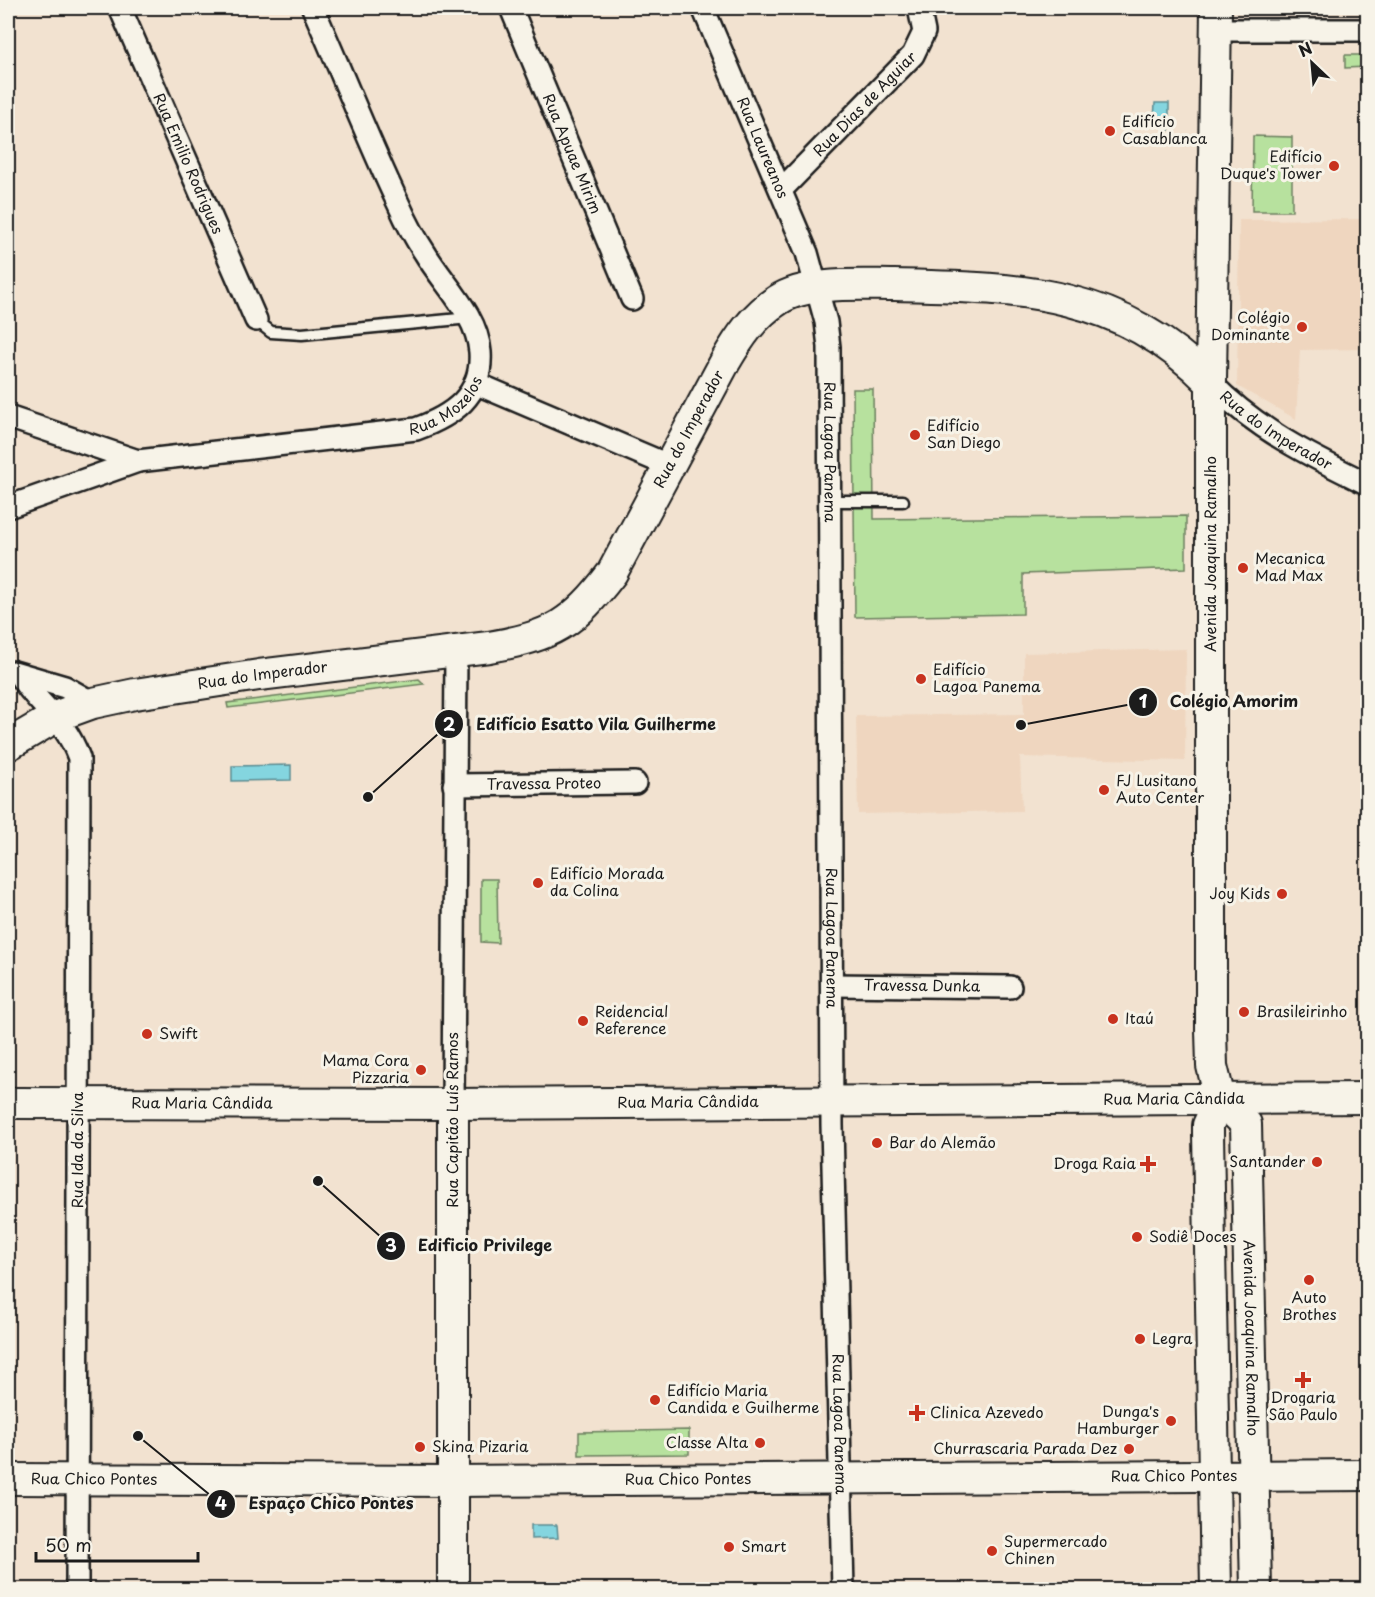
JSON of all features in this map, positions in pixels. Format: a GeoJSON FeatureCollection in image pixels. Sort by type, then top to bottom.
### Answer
{"type":"FeatureCollection","features":[{"type":"Feature","properties":{"kind":"main road","name":"Avenida Joaquina Ramalho"},"geometry":{"type":"LineString","coordinates":[[1216,19],[1211,383],[1211,1030],[1212,1066],[1220,1099],[1246,1124],[1256,1590]]}},
{"type":"Feature","properties":{"kind":"main road","name":"Rua do Imperador"},"geometry":{"type":"LineString","coordinates":[[8,745],[57,716],[93,703],[135,694],[259,675],[522,641],[566,623],[588,604],[612,573],[725,362],[744,331],[779,298],[818,288],[861,285],[984,287],[1060,297],[1117,318],[1163,343],[1181,355],[1211,383]]}},
{"type":"Feature","properties":{"kind":"main road","name":"Rua Maria Cândida"},"geometry":{"type":"LineString","coordinates":[[8,1103],[78,1105],[453,1104],[1368,1098]]}},
{"type":"Feature","properties":{"kind":"main road"},"geometry":{"type":"LineString","coordinates":[[1216,1590],[1208,1125],[1220,1099]]}},
{"type":"Feature","properties":{"kind":"main road","name":"Rua Capitão Luís Ramos"},"geometry":{"type":"LineString","coordinates":[[453,1104],[453,1590]]}},
{"type":"Feature","properties":{"kind":"main road","name":"Rua Chico Pontes"},"geometry":{"type":"LineString","coordinates":[[8,1479],[452,1481],[1368,1475]]}},
{"type":"Feature","properties":{"kind":"street","name":"Rua Emilio Rodrigues"},"geometry":{"type":"LineString","coordinates":[[120,8],[256,320]]}},
{"type":"Feature","properties":{"kind":"street","name":"Rua Mozelos"},"geometry":{"type":"LineString","coordinates":[[8,507],[138,461],[416,429],[443,419],[463,404],[475,383],[480,352],[477,332],[470,318],[425,253],[399,206],[313,8]]}},
{"type":"Feature","properties":{"kind":"street","name":"Rua Apuae Mirim"},"geometry":{"type":"LineString","coordinates":[[511,8],[632,299]]}},
{"type":"Feature","properties":{"kind":"street","name":"Rua Laureanos"},"geometry":{"type":"LineString","coordinates":[[703,8],[807,253],[818,288]]}},
{"type":"Feature","properties":{"kind":"street","name":"Rua Dias de Aguiar"},"geometry":{"type":"LineString","coordinates":[[781,190],[913,55],[924,32],[919,8]]}},
{"type":"Feature","properties":{"kind":"street"},"geometry":{"type":"LineString","coordinates":[[1216,19],[1368,30]]}},
{"type":"Feature","properties":{"kind":"street","name":"Rua Lagoa Panema"},"geometry":{"type":"LineString","coordinates":[[818,288],[828,347],[832,1102],[843,1590]]}},
{"type":"Feature","properties":{"kind":"street"},"geometry":{"type":"LineString","coordinates":[[475,383],[670,466]]}},
{"type":"Feature","properties":{"kind":"street","name":"Rua do Imperador"},"geometry":{"type":"LineString","coordinates":[[1211,383],[1246,416],[1265,429],[1368,484]]}},
{"type":"Feature","properties":{"kind":"street"},"geometry":{"type":"LineString","coordinates":[[8,417],[138,461]]}},
{"type":"Feature","properties":{"kind":"street","name":"Rua Capitão Luís Ramos"},"geometry":{"type":"LineString","coordinates":[[453,1104],[456,651]]}},
{"type":"Feature","properties":{"kind":"street"},"geometry":{"type":"LineString","coordinates":[[13,672],[65,687],[93,703]]}},
{"type":"Feature","properties":{"kind":"street","name":"Rua Ida da Silva"},"geometry":{"type":"LineString","coordinates":[[13,672],[37,699],[57,716],[71,736],[79,758],[77,1590]]}},
{"type":"Feature","properties":{"kind":"street","name":"Travessa Proteo"},"geometry":{"type":"LineString","coordinates":[[454,785],[635,783]]}},
{"type":"Feature","properties":{"kind":"street","name":"Travessa Dunka"},"geometry":{"type":"LineString","coordinates":[[832,985],[1011,987]]}},
{"type":"Feature","properties":{"kind":"lane"},"geometry":{"type":"LineString","coordinates":[[256,320],[271,332],[302,334],[470,318]]}},
{"type":"Feature","properties":{"kind":"lane"},"geometry":{"type":"LineString","coordinates":[[830,501],[903,501]]}},
{"type":"Feature","properties":{"kind":"shaded area","name":"Colégio Dominante"},"geometry":{"type":"Polygon","coordinates":[[[1367,219],[1367,349],[1300,350],[1296,419],[1237,386],[1239,220],[1367,219]]]}},
{"type":"Feature","properties":{"kind":"shaded area"},"geometry":{"type":"Polygon","coordinates":[[[1186,649],[1185,761],[1020,757],[1022,811],[858,814],[856,716],[1024,714],[1024,653],[1186,649]]]}},
{"type":"Feature","properties":{"kind":"green space"},"geometry":{"type":"Polygon","coordinates":[[[1345,55],[1367,55],[1367,67],[1345,68],[1345,55]]]}},
{"type":"Feature","properties":{"kind":"green space"},"geometry":{"type":"Polygon","coordinates":[[[1253,136],[1292,137],[1292,211],[1252,211],[1253,136]]]}},
{"type":"Feature","properties":{"kind":"green space"},"geometry":{"type":"Polygon","coordinates":[[[853,389],[873,389],[874,519],[1186,516],[1186,568],[1023,574],[1023,614],[855,617],[853,389]]]}},
{"type":"Feature","properties":{"kind":"green space"},"geometry":{"type":"Polygon","coordinates":[[[419,679],[424,684],[228,708],[227,703],[419,679]]]}},
{"type":"Feature","properties":{"kind":"green space"},"geometry":{"type":"Polygon","coordinates":[[[481,879],[497,879],[498,943],[481,942],[481,879]]]}},
{"type":"Feature","properties":{"kind":"green space"},"geometry":{"type":"Polygon","coordinates":[[[689,1430],[689,1454],[579,1455],[579,1432],[689,1430]]]}},
{"type":"Feature","properties":{"kind":"water"},"geometry":{"type":"Polygon","coordinates":[[[1155,103],[1169,103],[1169,130],[1154,121],[1155,103]]]}},
{"type":"Feature","properties":{"kind":"water"},"geometry":{"type":"Polygon","coordinates":[[[291,765],[291,780],[232,781],[232,766],[291,765]]]}},
{"type":"Feature","properties":{"kind":"water"},"geometry":{"type":"Polygon","coordinates":[[[531,1525],[557,1525],[558,1538],[531,1539],[531,1525]]]}},
{"type":"Feature","properties":{"kind":"place","name":"Edifício Casablanca"},"geometry":{"type":"Point","coordinates":[1110,131]}},
{"type":"Feature","properties":{"kind":"place","name":"Edifício Duque's Tower"},"geometry":{"type":"Point","coordinates":[1334,166]}},
{"type":"Feature","properties":{"kind":"place","name":"Colégio Dominante"},"geometry":{"type":"Point","coordinates":[1302,327]}},
{"type":"Feature","properties":{"kind":"place","name":"Edifício San Diego"},"geometry":{"type":"Point","coordinates":[915,435]}},
{"type":"Feature","properties":{"kind":"place","name":"Mecanica Mad Max"},"geometry":{"type":"Point","coordinates":[1243,568]}},
{"type":"Feature","properties":{"kind":"place","name":"Edifício Lagoa Panema"},"geometry":{"type":"Point","coordinates":[921,679]}},
{"type":"Feature","properties":{"kind":"place","name":"Colégio Amorim"},"geometry":{"type":"Point","coordinates":[1021,725]}},
{"type":"Feature","properties":{"kind":"place","name":"FJ Lusitano Auto Center"},"geometry":{"type":"Point","coordinates":[1104,790]}},
{"type":"Feature","properties":{"kind":"place","name":"Edifício Esatto Vila Guilherme"},"geometry":{"type":"Point","coordinates":[368,797]}},
{"type":"Feature","properties":{"kind":"place","name":"Edifício Morada da Colina"},"geometry":{"type":"Point","coordinates":[538,883]}},
{"type":"Feature","properties":{"kind":"place","name":"Joy Kids"},"geometry":{"type":"Point","coordinates":[1282,894]}},
{"type":"Feature","properties":{"kind":"place","name":"Brasileirinho"},"geometry":{"type":"Point","coordinates":[1244,1012]}},
{"type":"Feature","properties":{"kind":"place","name":"Itaú"},"geometry":{"type":"Point","coordinates":[1113,1019]}},
{"type":"Feature","properties":{"kind":"place","name":"Reidencial Reference"},"geometry":{"type":"Point","coordinates":[583,1021]}},
{"type":"Feature","properties":{"kind":"place","name":"Swift"},"geometry":{"type":"Point","coordinates":[147,1034]}},
{"type":"Feature","properties":{"kind":"place","name":"Mama Cora Pizzaria"},"geometry":{"type":"Point","coordinates":[421,1070]}},
{"type":"Feature","properties":{"kind":"place","name":"Bar do Alemão"},"geometry":{"type":"Point","coordinates":[877,1143]}},
{"type":"Feature","properties":{"kind":"place","name":"Santander"},"geometry":{"type":"Point","coordinates":[1317,1162]}},
{"type":"Feature","properties":{"kind":"place","name":"Droga Raia"},"geometry":{"type":"Point","coordinates":[1148,1164]}},
{"type":"Feature","properties":{"kind":"place","name":"Edificio Privilege"},"geometry":{"type":"Point","coordinates":[318,1181]}},
{"type":"Feature","properties":{"kind":"place","name":"Sodiê Doces"},"geometry":{"type":"Point","coordinates":[1137,1237]}},
{"type":"Feature","properties":{"kind":"place","name":"Auto Brothes"},"geometry":{"type":"Point","coordinates":[1309,1280]}},
{"type":"Feature","properties":{"kind":"place","name":"Legra"},"geometry":{"type":"Point","coordinates":[1140,1339]}},
{"type":"Feature","properties":{"kind":"place","name":"Drogaria São Paulo"},"geometry":{"type":"Point","coordinates":[1303,1380]}},
{"type":"Feature","properties":{"kind":"place","name":"Edifício Maria Candida e Guilherme"},"geometry":{"type":"Point","coordinates":[655,1400]}},
{"type":"Feature","properties":{"kind":"place","name":"Clinica Azevedo"},"geometry":{"type":"Point","coordinates":[917,1413]}},
{"type":"Feature","properties":{"kind":"place","name":"Dunga's Hamburger"},"geometry":{"type":"Point","coordinates":[1171,1421]}},
{"type":"Feature","properties":{"kind":"place","name":"Espaço Chico Pontes"},"geometry":{"type":"Point","coordinates":[138,1436]}},
{"type":"Feature","properties":{"kind":"place","name":"Classe Alta"},"geometry":{"type":"Point","coordinates":[760,1443]}},
{"type":"Feature","properties":{"kind":"place","name":"Skina Pizaria"},"geometry":{"type":"Point","coordinates":[420,1447]}},
{"type":"Feature","properties":{"kind":"place","name":"Churrascaria Parada Dez"},"geometry":{"type":"Point","coordinates":[1129,1449]}},
{"type":"Feature","properties":{"kind":"place","name":"Smart"},"geometry":{"type":"Point","coordinates":[729,1547]}},
{"type":"Feature","properties":{"kind":"place","name":"Supermercado Chinen"},"geometry":{"type":"Point","coordinates":[992,1551]}}]}
